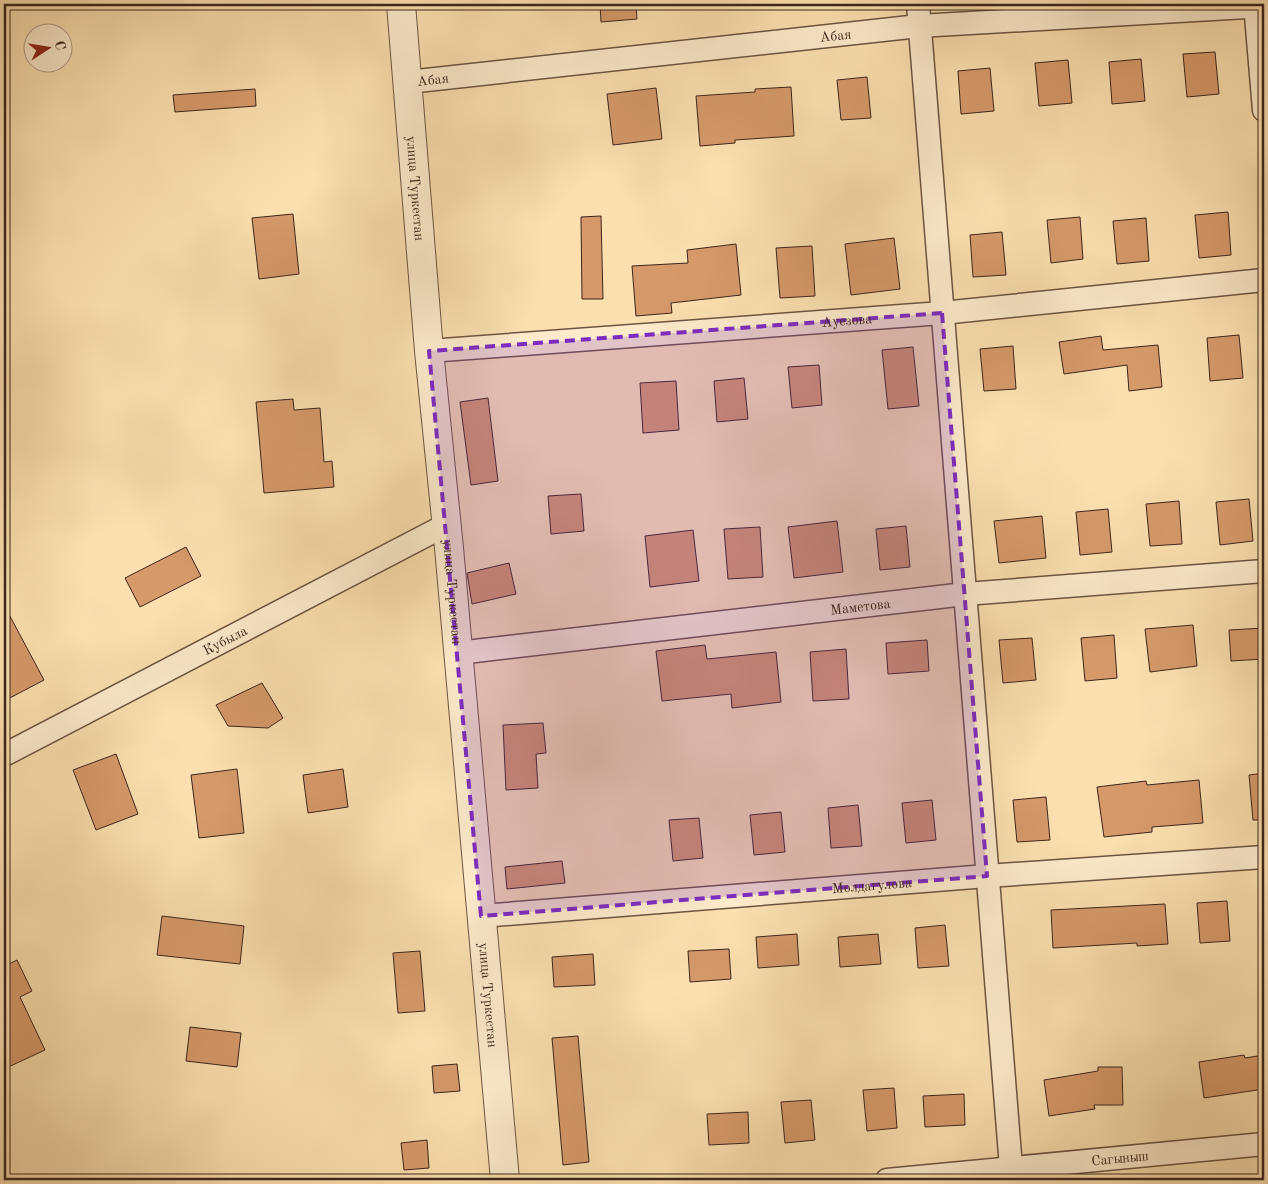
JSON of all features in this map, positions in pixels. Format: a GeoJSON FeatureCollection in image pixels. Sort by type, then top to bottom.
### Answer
{"type":"FeatureCollection","features":[{"type":"Feature","properties":{"kind":"street","name":"улица Туркестан"},"geometry":{"type":"LineString","coordinates":[[401,4],[429,351],[505,1180]]}},
{"type":"Feature","properties":{"kind":"street","name":"Абая"},"geometry":{"type":"LineString","coordinates":[[408,82],[918,15],[1258,6]]}},
{"type":"Feature","properties":{"kind":"street"},"geometry":{"type":"LineString","coordinates":[[1258,6],[1264,110]]}},
{"type":"Feature","properties":{"kind":"street"},"geometry":{"type":"LineString","coordinates":[[918,15],[1011,1174]]}},
{"type":"Feature","properties":{"kind":"street","name":"Ауезова"},"geometry":{"type":"LineString","coordinates":[[429,351],[942,313],[1264,280]]}},
{"type":"Feature","properties":{"kind":"street","name":"Кубыла"},"geometry":{"type":"LineString","coordinates":[[4,755],[446,524]]}},
{"type":"Feature","properties":{"kind":"street","name":"Маметова"},"geometry":{"type":"LineString","coordinates":[[458,653],[965,594],[1264,571]]}},
{"type":"Feature","properties":{"kind":"street","name":"Молдагулова"},"geometry":{"type":"LineString","coordinates":[[481,916],[987,876],[1264,857]]}},
{"type":"Feature","properties":{"kind":"street","name":"Сагыныш"},"geometry":{"type":"LineString","coordinates":[[887,1180],[1011,1174],[1264,1144]]}},
{"type":"Feature","properties":{"kind":"highlighted area"},"geometry":{"type":"Polygon","coordinates":[[[942,313],[987,876],[481,916],[429,351],[942,313]]]}},
{"type":"Feature","properties":{"kind":"building"},"geometry":{"type":"Polygon","coordinates":[[[600,4],[636,4],[637,19],[601,22],[600,4]]]}},
{"type":"Feature","properties":{"kind":"building"},"geometry":{"type":"Polygon","coordinates":[[[1215,52],[1219,94],[1187,97],[1183,54],[1215,52]]]}},
{"type":"Feature","properties":{"kind":"building"},"geometry":{"type":"Polygon","coordinates":[[[1141,59],[1145,101],[1112,104],[1109,62],[1141,59]]]}},
{"type":"Feature","properties":{"kind":"building"},"geometry":{"type":"Polygon","coordinates":[[[1068,60],[1072,103],[1039,106],[1035,63],[1068,60]]]}},
{"type":"Feature","properties":{"kind":"building"},"geometry":{"type":"Polygon","coordinates":[[[990,68],[994,111],[961,114],[958,71],[990,68]]]}},
{"type":"Feature","properties":{"kind":"building"},"geometry":{"type":"Polygon","coordinates":[[[867,77],[871,118],[841,120],[837,80],[867,77]]]}},
{"type":"Feature","properties":{"kind":"building"},"geometry":{"type":"Polygon","coordinates":[[[791,87],[794,136],[735,140],[735,143],[700,146],[696,96],[755,92],[755,89],[791,87]]]}},
{"type":"Feature","properties":{"kind":"building"},"geometry":{"type":"Polygon","coordinates":[[[656,88],[662,139],[613,145],[607,94],[656,88]]]}},
{"type":"Feature","properties":{"kind":"building"},"geometry":{"type":"Polygon","coordinates":[[[255,89],[256,106],[175,112],[173,95],[255,89]]]}},
{"type":"Feature","properties":{"kind":"building"},"geometry":{"type":"Polygon","coordinates":[[[1228,212],[1231,255],[1199,258],[1195,215],[1228,212]]]}},
{"type":"Feature","properties":{"kind":"building"},"geometry":{"type":"Polygon","coordinates":[[[293,214],[299,274],[259,279],[252,218],[293,214]]]}},
{"type":"Feature","properties":{"kind":"building"},"geometry":{"type":"Polygon","coordinates":[[[601,216],[603,299],[582,299],[581,217],[601,216]]]}},
{"type":"Feature","properties":{"kind":"building"},"geometry":{"type":"Polygon","coordinates":[[[1080,217],[1083,259],[1051,263],[1047,220],[1080,217]]]}},
{"type":"Feature","properties":{"kind":"building"},"geometry":{"type":"Polygon","coordinates":[[[1146,218],[1149,261],[1117,264],[1113,221],[1146,218]]]}},
{"type":"Feature","properties":{"kind":"building"},"geometry":{"type":"Polygon","coordinates":[[[1002,232],[1006,275],[973,277],[970,235],[1002,232]]]}},
{"type":"Feature","properties":{"kind":"building"},"geometry":{"type":"Polygon","coordinates":[[[894,238],[900,289],[851,295],[845,244],[894,238]]]}},
{"type":"Feature","properties":{"kind":"building"},"geometry":{"type":"Polygon","coordinates":[[[736,244],[741,295],[671,303],[672,313],[636,316],[632,266],[688,263],[687,250],[736,244]]]}},
{"type":"Feature","properties":{"kind":"building"},"geometry":{"type":"Polygon","coordinates":[[[812,246],[815,296],[780,298],[776,248],[812,246]]]}},
{"type":"Feature","properties":{"kind":"building"},"geometry":{"type":"Polygon","coordinates":[[[1239,335],[1243,378],[1210,381],[1207,338],[1239,335]]]}},
{"type":"Feature","properties":{"kind":"building"},"geometry":{"type":"Polygon","coordinates":[[[1101,336],[1103,350],[1158,345],[1162,387],[1129,391],[1127,365],[1064,374],[1059,342],[1101,336]]]}},
{"type":"Feature","properties":{"kind":"building"},"geometry":{"type":"Polygon","coordinates":[[[1013,346],[1016,389],[984,391],[980,349],[1013,346]]]}},
{"type":"Feature","properties":{"kind":"building"},"geometry":{"type":"Polygon","coordinates":[[[913,347],[919,406],[888,409],[882,350],[913,347]]]}},
{"type":"Feature","properties":{"kind":"building"},"geometry":{"type":"Polygon","coordinates":[[[819,365],[822,405],[792,408],[788,367],[819,365]]]}},
{"type":"Feature","properties":{"kind":"building"},"geometry":{"type":"Polygon","coordinates":[[[744,378],[748,419],[717,422],[714,381],[744,378]]]}},
{"type":"Feature","properties":{"kind":"building"},"geometry":{"type":"Polygon","coordinates":[[[676,381],[679,430],[643,433],[640,383],[676,381]]]}},
{"type":"Feature","properties":{"kind":"building"},"geometry":{"type":"Polygon","coordinates":[[[488,398],[498,481],[471,485],[460,402],[488,398]]]}},
{"type":"Feature","properties":{"kind":"building"},"geometry":{"type":"Polygon","coordinates":[[[293,399],[294,410],[320,408],[324,462],[332,461],[334,487],[264,493],[256,402],[293,399]]]}},
{"type":"Feature","properties":{"kind":"building"},"geometry":{"type":"Polygon","coordinates":[[[581,494],[584,531],[551,534],[548,496],[581,494]]]}},
{"type":"Feature","properties":{"kind":"building"},"geometry":{"type":"Polygon","coordinates":[[[1249,499],[1253,541],[1220,545],[1216,502],[1249,499]]]}},
{"type":"Feature","properties":{"kind":"building"},"geometry":{"type":"Polygon","coordinates":[[[1179,501],[1182,544],[1150,546],[1146,504],[1179,501]]]}},
{"type":"Feature","properties":{"kind":"building"},"geometry":{"type":"Polygon","coordinates":[[[1108,509],[1112,552],[1080,555],[1076,512],[1108,509]]]}},
{"type":"Feature","properties":{"kind":"building"},"geometry":{"type":"Polygon","coordinates":[[[1042,516],[1046,558],[999,563],[994,521],[1042,516]]]}},
{"type":"Feature","properties":{"kind":"building"},"geometry":{"type":"Polygon","coordinates":[[[837,521],[843,572],[794,578],[788,527],[837,521]]]}},
{"type":"Feature","properties":{"kind":"building"},"geometry":{"type":"Polygon","coordinates":[[[906,526],[910,567],[880,570],[876,529],[906,526]]]}},
{"type":"Feature","properties":{"kind":"building"},"geometry":{"type":"Polygon","coordinates":[[[760,527],[763,577],[728,579],[724,529],[760,527]]]}},
{"type":"Feature","properties":{"kind":"building"},"geometry":{"type":"Polygon","coordinates":[[[693,530],[699,581],[650,587],[645,536],[693,530]]]}},
{"type":"Feature","properties":{"kind":"building"},"geometry":{"type":"Polygon","coordinates":[[[186,547],[201,576],[140,607],[125,578],[186,547]]]}},
{"type":"Feature","properties":{"kind":"building"},"geometry":{"type":"Polygon","coordinates":[[[509,563],[516,594],[472,604],[467,573],[509,563]]]}},
{"type":"Feature","properties":{"kind":"building"},"geometry":{"type":"Polygon","coordinates":[[[4,605],[44,680],[4,701],[4,605]]]}},
{"type":"Feature","properties":{"kind":"building"},"geometry":{"type":"Polygon","coordinates":[[[1193,625],[1197,666],[1150,672],[1145,629],[1193,625]]]}},
{"type":"Feature","properties":{"kind":"building"},"geometry":{"type":"Polygon","coordinates":[[[1264,628],[1264,659],[1231,661],[1229,630],[1264,628]]]}},
{"type":"Feature","properties":{"kind":"building"},"geometry":{"type":"Polygon","coordinates":[[[1114,635],[1117,678],[1085,681],[1081,638],[1114,635]]]}},
{"type":"Feature","properties":{"kind":"building"},"geometry":{"type":"Polygon","coordinates":[[[1032,638],[1036,680],[1003,683],[999,640],[1032,638]]]}},
{"type":"Feature","properties":{"kind":"building"},"geometry":{"type":"Polygon","coordinates":[[[927,640],[929,671],[888,674],[886,643],[927,640]]]}},
{"type":"Feature","properties":{"kind":"building"},"geometry":{"type":"Polygon","coordinates":[[[705,645],[707,659],[776,652],[781,702],[732,708],[731,694],[662,701],[656,651],[705,645]]]}},
{"type":"Feature","properties":{"kind":"building"},"geometry":{"type":"Polygon","coordinates":[[[846,649],[849,699],[813,701],[810,652],[846,649]]]}},
{"type":"Feature","properties":{"kind":"building"},"geometry":{"type":"Polygon","coordinates":[[[262,683],[283,718],[268,728],[228,726],[216,705],[262,683]]]}},
{"type":"Feature","properties":{"kind":"building"},"geometry":{"type":"Polygon","coordinates":[[[543,723],[546,753],[536,754],[538,788],[506,790],[503,725],[543,723]]]}},
{"type":"Feature","properties":{"kind":"building"},"geometry":{"type":"Polygon","coordinates":[[[116,754],[138,814],[96,830],[73,770],[116,754]]]}},
{"type":"Feature","properties":{"kind":"building"},"geometry":{"type":"Polygon","coordinates":[[[237,769],[244,833],[199,838],[191,775],[237,769]]]}},
{"type":"Feature","properties":{"kind":"building"},"geometry":{"type":"Polygon","coordinates":[[[343,769],[348,807],[308,813],[303,775],[343,769]]]}},
{"type":"Feature","properties":{"kind":"building"},"geometry":{"type":"Polygon","coordinates":[[[1264,773],[1264,820],[1253,820],[1249,775],[1264,773]]]}},
{"type":"Feature","properties":{"kind":"building"},"geometry":{"type":"Polygon","coordinates":[[[1199,780],[1203,823],[1152,827],[1152,832],[1104,837],[1097,787],[1146,781],[1147,785],[1199,780]]]}},
{"type":"Feature","properties":{"kind":"building"},"geometry":{"type":"Polygon","coordinates":[[[1046,797],[1050,840],[1017,842],[1013,800],[1046,797]]]}},
{"type":"Feature","properties":{"kind":"building"},"geometry":{"type":"Polygon","coordinates":[[[932,800],[936,840],[906,843],[902,803],[932,800]]]}},
{"type":"Feature","properties":{"kind":"building"},"geometry":{"type":"Polygon","coordinates":[[[858,805],[862,846],[831,848],[828,808],[858,805]]]}},
{"type":"Feature","properties":{"kind":"building"},"geometry":{"type":"Polygon","coordinates":[[[781,812],[785,852],[754,855],[750,815],[781,812]]]}},
{"type":"Feature","properties":{"kind":"building"},"geometry":{"type":"Polygon","coordinates":[[[699,818],[703,858],[673,861],[669,820],[699,818]]]}},
{"type":"Feature","properties":{"kind":"building"},"geometry":{"type":"Polygon","coordinates":[[[562,861],[565,883],[507,889],[505,867],[562,861]]]}},
{"type":"Feature","properties":{"kind":"building"},"geometry":{"type":"Polygon","coordinates":[[[1227,901],[1230,941],[1200,943],[1197,903],[1227,901]]]}},
{"type":"Feature","properties":{"kind":"building"},"geometry":{"type":"Polygon","coordinates":[[[1165,904],[1168,944],[1137,946],[1137,943],[1053,948],[1051,910],[1165,904]]]}},
{"type":"Feature","properties":{"kind":"building"},"geometry":{"type":"Polygon","coordinates":[[[162,916],[244,926],[240,964],[157,955],[162,916]]]}},
{"type":"Feature","properties":{"kind":"building"},"geometry":{"type":"Polygon","coordinates":[[[945,925],[949,966],[918,968],[915,928],[945,925]]]}},
{"type":"Feature","properties":{"kind":"building"},"geometry":{"type":"Polygon","coordinates":[[[797,934],[799,965],[758,968],[756,937],[797,934]]]}},
{"type":"Feature","properties":{"kind":"building"},"geometry":{"type":"Polygon","coordinates":[[[878,934],[881,964],[840,967],[838,937],[878,934]]]}},
{"type":"Feature","properties":{"kind":"building"},"geometry":{"type":"Polygon","coordinates":[[[729,949],[731,979],[690,982],[688,951],[729,949]]]}},
{"type":"Feature","properties":{"kind":"building"},"geometry":{"type":"Polygon","coordinates":[[[420,951],[425,1011],[398,1013],[393,953],[420,951]]]}},
{"type":"Feature","properties":{"kind":"building"},"geometry":{"type":"Polygon","coordinates":[[[593,954],[595,985],[554,987],[552,957],[593,954]]]}},
{"type":"Feature","properties":{"kind":"building"},"geometry":{"type":"Polygon","coordinates":[[[17,960],[32,991],[20,997],[45,1050],[4,1069],[4,964],[5,966],[17,960]]]}},
{"type":"Feature","properties":{"kind":"building"},"geometry":{"type":"Polygon","coordinates":[[[190,1027],[241,1033],[237,1067],[186,1061],[190,1027]]]}},
{"type":"Feature","properties":{"kind":"building"},"geometry":{"type":"Polygon","coordinates":[[[578,1036],[589,1162],[563,1165],[552,1038],[578,1036]]]}},
{"type":"Feature","properties":{"kind":"building"},"geometry":{"type":"Polygon","coordinates":[[[1244,1055],[1245,1058],[1264,1055],[1264,1089],[1204,1098],[1199,1062],[1244,1055]]]}},
{"type":"Feature","properties":{"kind":"building"},"geometry":{"type":"Polygon","coordinates":[[[457,1064],[460,1091],[434,1093],[432,1066],[457,1064]]]}},
{"type":"Feature","properties":{"kind":"building"},"geometry":{"type":"Polygon","coordinates":[[[1098,1067],[1122,1067],[1123,1105],[1094,1105],[1095,1109],[1049,1116],[1044,1080],[1098,1071],[1098,1067]]]}},
{"type":"Feature","properties":{"kind":"building"},"geometry":{"type":"Polygon","coordinates":[[[894,1088],[897,1128],[867,1131],[863,1090],[894,1088]]]}},
{"type":"Feature","properties":{"kind":"building"},"geometry":{"type":"Polygon","coordinates":[[[964,1094],[965,1125],[925,1127],[923,1096],[964,1094]]]}},
{"type":"Feature","properties":{"kind":"building"},"geometry":{"type":"Polygon","coordinates":[[[811,1100],[815,1140],[785,1143],[781,1102],[811,1100]]]}},
{"type":"Feature","properties":{"kind":"building"},"geometry":{"type":"Polygon","coordinates":[[[748,1112],[749,1143],[709,1145],[707,1114],[748,1112]]]}},
{"type":"Feature","properties":{"kind":"building"},"geometry":{"type":"Polygon","coordinates":[[[427,1140],[429,1168],[404,1170],[401,1143],[427,1140]]]}}]}
